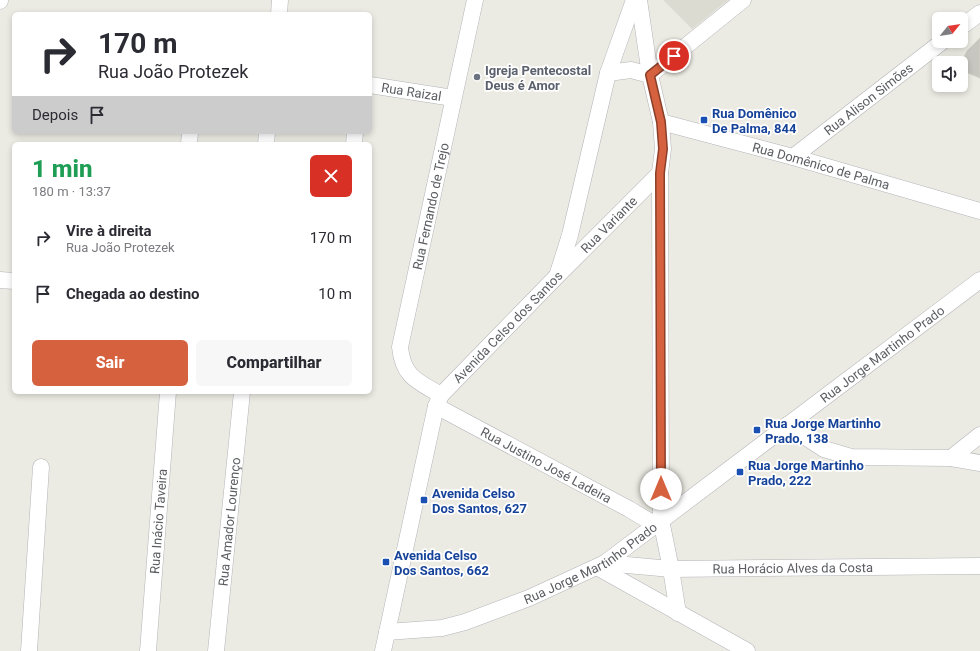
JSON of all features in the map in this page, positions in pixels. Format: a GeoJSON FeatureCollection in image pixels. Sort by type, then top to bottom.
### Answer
{"type":"FeatureCollection","features":[{"type":"Feature","properties":{"kind":"street"},"geometry":{"type":"LineString","coordinates":[[278,12],[280,0]]}},
{"type":"Feature","properties":{"kind":"street","name":"Rua Fernando de Trejo"},"geometry":{"type":"LineString","coordinates":[[438,400],[408,373],[403,364],[400,347],[475,0]]}},
{"type":"Feature","properties":{"kind":"street","name":"Avenida Celso dos Santos"},"geometry":{"type":"LineString","coordinates":[[438,400],[557,276],[570,235],[608,73],[634,0]]}},
{"type":"Feature","properties":{"kind":"street"},"geometry":{"type":"LineString","coordinates":[[639,0],[650,75],[661,122],[663,149],[660,173],[659,523],[671,569],[678,613]]}},
{"type":"Feature","properties":{"kind":"street"},"geometry":{"type":"LineString","coordinates":[[650,75],[743,0]]}},
{"type":"Feature","properties":{"kind":"street"},"geometry":{"type":"LineString","coordinates":[[968,22],[980,13]]}},
{"type":"Feature","properties":{"kind":"street","name":"Rua Alison Simões"},"geometry":{"type":"LineString","coordinates":[[793,157],[934,48]]}},
{"type":"Feature","properties":{"kind":"street"},"geometry":{"type":"LineString","coordinates":[[608,73],[632,70],[650,75]]}},
{"type":"Feature","properties":{"kind":"street","name":"Rua Raizal"},"geometry":{"type":"LineString","coordinates":[[372,85],[453,98]]}},
{"type":"Feature","properties":{"kind":"street","name":"Rua Domênico de Palma"},"geometry":{"type":"LineString","coordinates":[[661,122],[793,157],[980,211]]}},
{"type":"Feature","properties":{"kind":"street","name":"Rua Variante"},"geometry":{"type":"LineString","coordinates":[[557,276],[660,173]]}},
{"type":"Feature","properties":{"kind":"street"},"geometry":{"type":"LineString","coordinates":[[0,280],[12,281]]}},
{"type":"Feature","properties":{"kind":"street","name":"Rua Jorge Martinho Prado"},"geometry":{"type":"LineString","coordinates":[[387,632],[442,628],[465,622],[529,598],[601,565],[659,523],[980,280]]}},
{"type":"Feature","properties":{"kind":"street","name":"Rua Inácio Taveira"},"geometry":{"type":"LineString","coordinates":[[148,651],[168,394]]}},
{"type":"Feature","properties":{"kind":"street","name":"Rua Amador Lourenço"},"geometry":{"type":"LineString","coordinates":[[216,651],[242,394]]}},
{"type":"Feature","properties":{"kind":"street"},"geometry":{"type":"LineString","coordinates":[[383,651],[438,400]]}},
{"type":"Feature","properties":{"kind":"street","name":"Rua Justino José Ladeira"},"geometry":{"type":"LineString","coordinates":[[438,400],[630,509],[659,523]]}},
{"type":"Feature","properties":{"kind":"street"},"geometry":{"type":"LineString","coordinates":[[787,425],[824,449],[851,457],[951,458],[980,463]]}},
{"type":"Feature","properties":{"kind":"street"},"geometry":{"type":"LineString","coordinates":[[951,458],[980,436]]}},
{"type":"Feature","properties":{"kind":"street"},"geometry":{"type":"LineString","coordinates":[[29,651],[41,467]]}},
{"type":"Feature","properties":{"kind":"street"},"geometry":{"type":"LineString","coordinates":[[601,565],[678,613],[747,651]]}},
{"type":"Feature","properties":{"kind":"street","name":"Rua Horácio Alves da Costa"},"geometry":{"type":"LineString","coordinates":[[601,565],[671,569],[980,566]]}},
{"type":"Feature","properties":{"kind":"shaded area"},"geometry":{"type":"Polygon","coordinates":[[[663,0],[728,0],[692,29],[663,0]]]}},
{"type":"Feature","properties":{"kind":"building"},"geometry":{"type":"Polygon","coordinates":[[[980,38],[980,78],[968,73],[968,56],[964,56],[967,51],[980,38]]]}},
{"type":"Feature","properties":{"kind":"place","name":"Igreja Pentecostal Deus é Amor"},"geometry":{"type":"Point","coordinates":[477,77]}},
{"type":"Feature","properties":{"kind":"place","name":"Rua Domênico De Palma, 844"},"geometry":{"type":"Point","coordinates":[704,120]}},
{"type":"Feature","properties":{"kind":"place","name":"Rua Jorge Martinho Prado, 138"},"geometry":{"type":"Point","coordinates":[757,430]}},
{"type":"Feature","properties":{"kind":"place","name":"Rua Jorge Martinho Prado, 222"},"geometry":{"type":"Point","coordinates":[740,472]}},
{"type":"Feature","properties":{"kind":"place","name":"Avenida Celso Dos Santos, 627"},"geometry":{"type":"Point","coordinates":[424,500]}},
{"type":"Feature","properties":{"kind":"place","name":"Avenida Celso Dos Santos, 662"},"geometry":{"type":"Point","coordinates":[386,562]}},
{"type":"Feature","properties":{"kind":"route"},"geometry":{"type":"LineString","coordinates":[[661,489],[660,173],[663,149],[661,122],[650,75],[674,56]]}}]}
